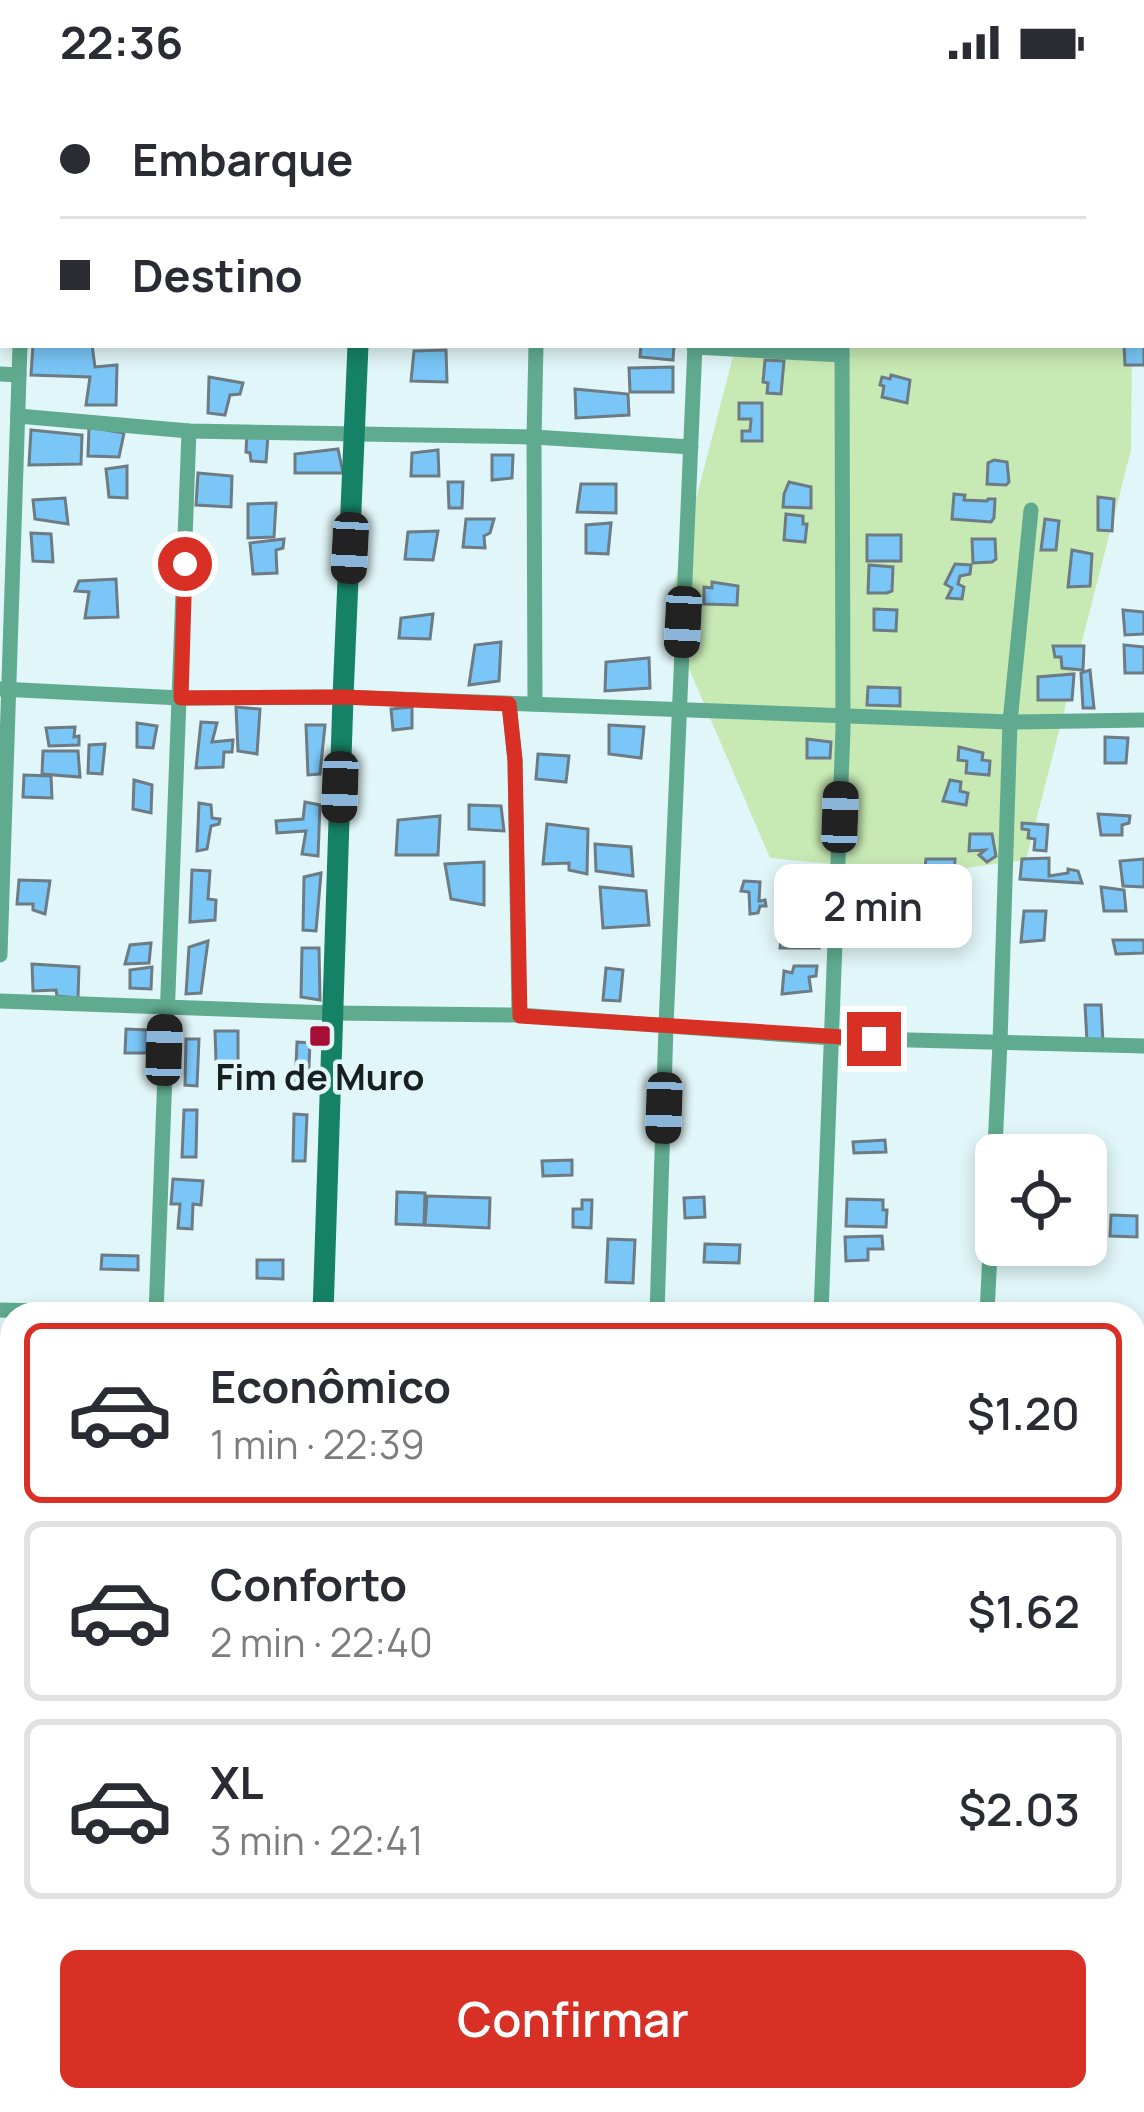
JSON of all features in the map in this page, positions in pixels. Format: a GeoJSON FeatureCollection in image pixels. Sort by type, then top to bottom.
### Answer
{"type":"FeatureCollection","features":[{"type":"Feature","properties":{"kind":"street"},"geometry":{"type":"LineString","coordinates":[[0,955],[5,689],[20,348]]}},
{"type":"Feature","properties":{"kind":"street"},"geometry":{"type":"LineString","coordinates":[[323,1302],[358,348]]}},
{"type":"Feature","properties":{"kind":"street"},"geometry":{"type":"LineString","coordinates":[[535,704],[536,348]]}},
{"type":"Feature","properties":{"kind":"street"},"geometry":{"type":"LineString","coordinates":[[657,1302],[694,348]]}},
{"type":"Feature","properties":{"kind":"street"},"geometry":{"type":"LineString","coordinates":[[768,348],[842,350],[843,718],[821,1302]]}},
{"type":"Feature","properties":{"kind":"street"},"geometry":{"type":"LineString","coordinates":[[0,374],[20,375]]}},
{"type":"Feature","properties":{"kind":"street"},"geometry":{"type":"LineString","coordinates":[[18,416],[189,430],[534,437],[691,447]]}},
{"type":"Feature","properties":{"kind":"street"},"geometry":{"type":"LineString","coordinates":[[154,1302],[189,430]]}},
{"type":"Feature","properties":{"kind":"street"},"geometry":{"type":"LineString","coordinates":[[988,1302],[1010,722],[1031,510]]}},
{"type":"Feature","properties":{"kind":"street"},"geometry":{"type":"LineString","coordinates":[[5,689],[181,698],[343,697],[843,718],[1144,720]]}},
{"type":"Feature","properties":{"kind":"street"},"geometry":{"type":"LineString","coordinates":[[509,704],[515,760],[520,1016]]}},
{"type":"Feature","properties":{"kind":"street"},"geometry":{"type":"LineString","coordinates":[[0,1001],[520,1016],[832,1038],[1144,1046]]}},
{"type":"Feature","properties":{"kind":"green space"},"geometry":{"type":"Polygon","coordinates":[[[735,348],[1132,348],[1131,450],[1026,860],[927,873],[770,858],[666,615],[735,348]]]}},
{"type":"Feature","properties":{"kind":"building"},"geometry":{"type":"Polygon","coordinates":[[[33,348],[92,348],[95,367],[117,365],[116,405],[86,405],[90,377],[31,375],[33,348]]]}},
{"type":"Feature","properties":{"kind":"building"},"geometry":{"type":"Polygon","coordinates":[[[641,348],[674,348],[673,360],[640,357],[641,348]]]}},
{"type":"Feature","properties":{"kind":"building"},"geometry":{"type":"Polygon","coordinates":[[[1124,348],[1144,348],[1144,365],[1125,365],[1124,348]]]}},
{"type":"Feature","properties":{"kind":"building"},"geometry":{"type":"Polygon","coordinates":[[[446,350],[447,382],[411,381],[414,351],[446,350]]]}},
{"type":"Feature","properties":{"kind":"building"},"geometry":{"type":"Polygon","coordinates":[[[765,360],[784,361],[781,394],[767,393],[765,360]]]}},
{"type":"Feature","properties":{"kind":"building"},"geometry":{"type":"Polygon","coordinates":[[[673,367],[673,392],[630,392],[629,368],[673,367]]]}},
{"type":"Feature","properties":{"kind":"building"},"geometry":{"type":"Polygon","coordinates":[[[891,375],[910,380],[907,403],[882,397],[882,377],[890,379],[891,375]]]}},
{"type":"Feature","properties":{"kind":"building"},"geometry":{"type":"Polygon","coordinates":[[[209,377],[243,383],[240,394],[230,395],[225,415],[208,413],[209,377]]]}},
{"type":"Feature","properties":{"kind":"building"},"geometry":{"type":"Polygon","coordinates":[[[575,389],[628,394],[629,415],[576,418],[575,389]]]}},
{"type":"Feature","properties":{"kind":"building"},"geometry":{"type":"Polygon","coordinates":[[[739,403],[762,403],[762,441],[742,441],[742,431],[750,431],[751,419],[739,419],[739,403]]]}},
{"type":"Feature","properties":{"kind":"building"},"geometry":{"type":"Polygon","coordinates":[[[89,427],[124,433],[119,457],[88,456],[89,427]]]}},
{"type":"Feature","properties":{"kind":"building"},"geometry":{"type":"Polygon","coordinates":[[[31,430],[82,435],[81,464],[29,465],[31,430]]]}},
{"type":"Feature","properties":{"kind":"building"},"geometry":{"type":"Polygon","coordinates":[[[247,431],[268,436],[266,462],[251,461],[246,452],[247,431]]]}},
{"type":"Feature","properties":{"kind":"building"},"geometry":{"type":"Polygon","coordinates":[[[338,449],[343,473],[295,473],[295,454],[338,449]]]}},
{"type":"Feature","properties":{"kind":"building"},"geometry":{"type":"Polygon","coordinates":[[[438,450],[439,476],[411,476],[412,453],[438,450]]]}},
{"type":"Feature","properties":{"kind":"building"},"geometry":{"type":"Polygon","coordinates":[[[492,455],[513,455],[512,478],[492,480],[492,455]]]}},
{"type":"Feature","properties":{"kind":"building"},"geometry":{"type":"Polygon","coordinates":[[[1007,462],[1006,485],[987,484],[988,463],[1007,462]]]}},
{"type":"Feature","properties":{"kind":"building"},"geometry":{"type":"Polygon","coordinates":[[[127,466],[127,498],[109,497],[106,469],[127,466]]]}},
{"type":"Feature","properties":{"kind":"building"},"geometry":{"type":"Polygon","coordinates":[[[198,473],[232,476],[231,507],[196,505],[198,473]]]}},
{"type":"Feature","properties":{"kind":"building"},"geometry":{"type":"Polygon","coordinates":[[[448,482],[463,482],[462,508],[449,508],[448,482]]]}},
{"type":"Feature","properties":{"kind":"building"},"geometry":{"type":"Polygon","coordinates":[[[789,482],[811,487],[811,508],[783,507],[789,482]]]}},
{"type":"Feature","properties":{"kind":"building"},"geometry":{"type":"Polygon","coordinates":[[[581,484],[616,484],[616,513],[577,512],[581,484]]]}},
{"type":"Feature","properties":{"kind":"building"},"geometry":{"type":"Polygon","coordinates":[[[954,494],[965,495],[964,500],[995,499],[994,518],[991,522],[952,519],[954,494]]]}},
{"type":"Feature","properties":{"kind":"building"},"geometry":{"type":"Polygon","coordinates":[[[1098,497],[1114,499],[1112,531],[1098,530],[1098,497]]]}},
{"type":"Feature","properties":{"kind":"building"},"geometry":{"type":"Polygon","coordinates":[[[65,498],[68,524],[35,519],[33,500],[65,498]]]}},
{"type":"Feature","properties":{"kind":"building"},"geometry":{"type":"Polygon","coordinates":[[[276,503],[274,537],[248,538],[248,504],[276,503]]]}},
{"type":"Feature","properties":{"kind":"building"},"geometry":{"type":"Polygon","coordinates":[[[786,514],[803,516],[805,542],[784,540],[786,514]]]}},
{"type":"Feature","properties":{"kind":"building"},"geometry":{"type":"Polygon","coordinates":[[[466,519],[494,519],[490,533],[484,536],[485,548],[463,547],[466,519]]]}},
{"type":"Feature","properties":{"kind":"building"},"geometry":{"type":"Polygon","coordinates":[[[1045,519],[1059,521],[1056,550],[1041,550],[1045,519]]]}},
{"type":"Feature","properties":{"kind":"building"},"geometry":{"type":"Polygon","coordinates":[[[611,523],[608,554],[586,553],[586,525],[611,523]]]}},
{"type":"Feature","properties":{"kind":"building"},"geometry":{"type":"Polygon","coordinates":[[[438,531],[433,560],[405,559],[408,532],[438,531]]]}},
{"type":"Feature","properties":{"kind":"building"},"geometry":{"type":"Polygon","coordinates":[[[31,533],[51,534],[53,562],[33,561],[31,533]]]}},
{"type":"Feature","properties":{"kind":"building"},"geometry":{"type":"Polygon","coordinates":[[[867,535],[901,535],[901,561],[867,561],[867,535]]]}},
{"type":"Feature","properties":{"kind":"building"},"geometry":{"type":"Polygon","coordinates":[[[284,539],[283,548],[276,550],[277,573],[253,574],[250,543],[284,539]]]}},
{"type":"Feature","properties":{"kind":"building"},"geometry":{"type":"Polygon","coordinates":[[[972,539],[995,539],[996,559],[973,563],[972,539]]]}},
{"type":"Feature","properties":{"kind":"building"},"geometry":{"type":"Polygon","coordinates":[[[1072,550],[1092,554],[1090,586],[1068,587],[1072,550]]]}},
{"type":"Feature","properties":{"kind":"building"},"geometry":{"type":"Polygon","coordinates":[[[955,564],[971,565],[970,574],[960,576],[962,599],[947,598],[952,588],[945,584],[955,564]]]}},
{"type":"Feature","properties":{"kind":"building"},"geometry":{"type":"Polygon","coordinates":[[[869,565],[893,567],[892,591],[868,593],[869,565]]]}},
{"type":"Feature","properties":{"kind":"building"},"geometry":{"type":"Polygon","coordinates":[[[116,579],[118,617],[85,618],[89,592],[75,591],[79,581],[116,579]]]}},
{"type":"Feature","properties":{"kind":"building"},"geometry":{"type":"Polygon","coordinates":[[[712,582],[738,586],[737,605],[704,604],[704,587],[712,588],[712,582]]]}},
{"type":"Feature","properties":{"kind":"building"},"geometry":{"type":"Polygon","coordinates":[[[874,609],[897,610],[896,631],[874,630],[874,609]]]}},
{"type":"Feature","properties":{"kind":"building"},"geometry":{"type":"Polygon","coordinates":[[[1123,610],[1144,612],[1144,634],[1125,635],[1123,610]]]}},
{"type":"Feature","properties":{"kind":"building"},"geometry":{"type":"Polygon","coordinates":[[[433,614],[430,639],[399,638],[401,618],[433,614]]]}},
{"type":"Feature","properties":{"kind":"building"},"geometry":{"type":"Polygon","coordinates":[[[501,642],[499,681],[469,685],[475,645],[501,642]]]}},
{"type":"Feature","properties":{"kind":"building"},"geometry":{"type":"Polygon","coordinates":[[[1124,645],[1144,647],[1144,673],[1125,673],[1124,645]]]}},
{"type":"Feature","properties":{"kind":"building"},"geometry":{"type":"Polygon","coordinates":[[[1053,646],[1084,646],[1083,670],[1062,668],[1053,646]]]}},
{"type":"Feature","properties":{"kind":"building"},"geometry":{"type":"Polygon","coordinates":[[[649,658],[650,688],[605,691],[606,662],[649,658]]]}},
{"type":"Feature","properties":{"kind":"building"},"geometry":{"type":"Polygon","coordinates":[[[1090,670],[1094,708],[1083,708],[1081,673],[1090,670]]]}},
{"type":"Feature","properties":{"kind":"building"},"geometry":{"type":"Polygon","coordinates":[[[1074,674],[1072,700],[1038,700],[1038,677],[1074,674]]]}},
{"type":"Feature","properties":{"kind":"building"},"geometry":{"type":"Polygon","coordinates":[[[868,687],[900,688],[900,706],[867,705],[868,687]]]}},
{"type":"Feature","properties":{"kind":"building"},"geometry":{"type":"Polygon","coordinates":[[[236,707],[260,709],[257,754],[238,751],[236,707]]]}},
{"type":"Feature","properties":{"kind":"building"},"geometry":{"type":"Polygon","coordinates":[[[412,707],[412,728],[393,730],[391,709],[412,707]]]}},
{"type":"Feature","properties":{"kind":"building"},"geometry":{"type":"Polygon","coordinates":[[[201,722],[217,723],[212,742],[233,740],[232,752],[224,752],[223,767],[196,768],[201,722]]]}},
{"type":"Feature","properties":{"kind":"building"},"geometry":{"type":"Polygon","coordinates":[[[137,723],[157,726],[153,748],[137,747],[137,723]]]}},
{"type":"Feature","properties":{"kind":"building"},"geometry":{"type":"Polygon","coordinates":[[[306,725],[325,725],[320,774],[308,775],[306,725]]]}},
{"type":"Feature","properties":{"kind":"building"},"geometry":{"type":"Polygon","coordinates":[[[609,725],[644,727],[641,758],[609,754],[609,725]]]}},
{"type":"Feature","properties":{"kind":"building"},"geometry":{"type":"Polygon","coordinates":[[[75,727],[79,745],[49,746],[46,728],[75,727]]]}},
{"type":"Feature","properties":{"kind":"building"},"geometry":{"type":"Polygon","coordinates":[[[1105,737],[1128,738],[1126,763],[1105,763],[1105,737]]]}},
{"type":"Feature","properties":{"kind":"building"},"geometry":{"type":"Polygon","coordinates":[[[807,739],[831,742],[830,758],[807,758],[807,739]]]}},
{"type":"Feature","properties":{"kind":"building"},"geometry":{"type":"Polygon","coordinates":[[[105,744],[102,774],[88,773],[89,745],[105,744]]]}},
{"type":"Feature","properties":{"kind":"building"},"geometry":{"type":"Polygon","coordinates":[[[959,747],[983,753],[982,760],[990,761],[989,775],[966,773],[967,761],[958,760],[959,747]]]}},
{"type":"Feature","properties":{"kind":"building"},"geometry":{"type":"Polygon","coordinates":[[[43,751],[78,751],[80,777],[42,774],[43,751]]]}},
{"type":"Feature","properties":{"kind":"building"},"geometry":{"type":"Polygon","coordinates":[[[538,754],[569,756],[566,782],[536,779],[538,754]]]}},
{"type":"Feature","properties":{"kind":"building"},"geometry":{"type":"Polygon","coordinates":[[[24,775],[51,776],[52,798],[23,797],[24,775]]]}},
{"type":"Feature","properties":{"kind":"building"},"geometry":{"type":"Polygon","coordinates":[[[134,780],[152,785],[151,813],[133,809],[134,780]]]}},
{"type":"Feature","properties":{"kind":"building"},"geometry":{"type":"Polygon","coordinates":[[[950,780],[961,782],[960,791],[968,793],[966,805],[943,801],[950,780]]]}},
{"type":"Feature","properties":{"kind":"building"},"geometry":{"type":"Polygon","coordinates":[[[305,802],[320,805],[318,856],[302,854],[306,831],[277,833],[276,821],[303,819],[305,802]]]}},
{"type":"Feature","properties":{"kind":"building"},"geometry":{"type":"Polygon","coordinates":[[[199,803],[211,805],[212,818],[220,819],[211,826],[207,849],[197,851],[199,803]]]}},
{"type":"Feature","properties":{"kind":"building"},"geometry":{"type":"Polygon","coordinates":[[[469,805],[501,806],[504,831],[469,829],[469,805]]]}},
{"type":"Feature","properties":{"kind":"building"},"geometry":{"type":"Polygon","coordinates":[[[1098,814],[1130,816],[1129,823],[1122,825],[1122,835],[1101,835],[1098,814]]]}},
{"type":"Feature","properties":{"kind":"building"},"geometry":{"type":"Polygon","coordinates":[[[440,816],[438,855],[396,855],[398,820],[440,816]]]}},
{"type":"Feature","properties":{"kind":"building"},"geometry":{"type":"Polygon","coordinates":[[[1022,823],[1048,825],[1046,851],[1034,850],[1035,839],[1028,838],[1029,830],[1022,829],[1022,823]]]}},
{"type":"Feature","properties":{"kind":"building"},"geometry":{"type":"Polygon","coordinates":[[[547,824],[588,829],[587,874],[569,870],[569,863],[543,864],[547,824]]]}},
{"type":"Feature","properties":{"kind":"building"},"geometry":{"type":"Polygon","coordinates":[[[970,834],[992,834],[996,856],[987,862],[979,855],[985,850],[969,851],[970,834]]]}},
{"type":"Feature","properties":{"kind":"building"},"geometry":{"type":"Polygon","coordinates":[[[595,844],[631,847],[633,876],[596,871],[595,844]]]}},
{"type":"Feature","properties":{"kind":"building"},"geometry":{"type":"Polygon","coordinates":[[[1049,858],[1049,876],[1068,873],[1068,869],[1078,871],[1082,883],[1020,879],[1022,859],[1049,858]]]}},
{"type":"Feature","properties":{"kind":"building"},"geometry":{"type":"Polygon","coordinates":[[[926,859],[955,859],[954,878],[925,869],[926,859]]]}},
{"type":"Feature","properties":{"kind":"building"},"geometry":{"type":"Polygon","coordinates":[[[1144,859],[1144,887],[1123,886],[1120,861],[1144,859]]]}},
{"type":"Feature","properties":{"kind":"building"},"geometry":{"type":"Polygon","coordinates":[[[484,862],[484,905],[451,899],[445,864],[484,862]]]}},
{"type":"Feature","properties":{"kind":"building"},"geometry":{"type":"Polygon","coordinates":[[[192,870],[210,871],[208,899],[216,900],[215,920],[190,922],[192,870]]]}},
{"type":"Feature","properties":{"kind":"building"},"geometry":{"type":"Polygon","coordinates":[[[321,873],[316,931],[303,930],[304,877],[321,873]]]}},
{"type":"Feature","properties":{"kind":"building"},"geometry":{"type":"Polygon","coordinates":[[[19,880],[50,881],[45,914],[33,910],[33,904],[17,904],[19,880]]]}},
{"type":"Feature","properties":{"kind":"building"},"geometry":{"type":"Polygon","coordinates":[[[744,881],[760,882],[759,901],[765,900],[766,906],[760,906],[758,913],[750,914],[749,892],[741,891],[744,881]]]}},
{"type":"Feature","properties":{"kind":"building"},"geometry":{"type":"Polygon","coordinates":[[[600,887],[646,891],[649,925],[603,928],[600,887]]]}},
{"type":"Feature","properties":{"kind":"building"},"geometry":{"type":"Polygon","coordinates":[[[1101,887],[1124,890],[1126,911],[1104,911],[1101,887]]]}},
{"type":"Feature","properties":{"kind":"building"},"geometry":{"type":"Polygon","coordinates":[[[867,901],[898,901],[896,925],[866,925],[867,901]]]}},
{"type":"Feature","properties":{"kind":"building"},"geometry":{"type":"Polygon","coordinates":[[[1024,911],[1046,911],[1044,940],[1021,942],[1024,911]]]}},
{"type":"Feature","properties":{"kind":"building"},"geometry":{"type":"Polygon","coordinates":[[[861,927],[891,929],[890,941],[862,941],[861,927]]]}},
{"type":"Feature","properties":{"kind":"building"},"geometry":{"type":"Polygon","coordinates":[[[817,937],[819,948],[780,948],[781,939],[817,937]]]}},
{"type":"Feature","properties":{"kind":"building"},"geometry":{"type":"Polygon","coordinates":[[[1113,940],[1144,940],[1144,953],[1116,954],[1113,940]]]}},
{"type":"Feature","properties":{"kind":"building"},"geometry":{"type":"Polygon","coordinates":[[[208,941],[201,993],[186,994],[189,947],[208,941]]]}},
{"type":"Feature","properties":{"kind":"building"},"geometry":{"type":"Polygon","coordinates":[[[151,943],[149,963],[125,964],[130,945],[151,943]]]}},
{"type":"Feature","properties":{"kind":"building"},"geometry":{"type":"Polygon","coordinates":[[[302,948],[319,948],[320,1000],[301,997],[302,948]]]}},
{"type":"Feature","properties":{"kind":"building"},"geometry":{"type":"Polygon","coordinates":[[[32,964],[79,967],[78,998],[57,996],[56,990],[33,991],[32,964]]]}},
{"type":"Feature","properties":{"kind":"building"},"geometry":{"type":"Polygon","coordinates":[[[794,966],[817,966],[816,976],[809,977],[811,991],[782,994],[784,971],[792,973],[794,966]]]}},
{"type":"Feature","properties":{"kind":"building"},"geometry":{"type":"Polygon","coordinates":[[[152,967],[151,989],[130,988],[130,970],[152,967]]]}},
{"type":"Feature","properties":{"kind":"building"},"geometry":{"type":"Polygon","coordinates":[[[606,968],[623,970],[620,1001],[603,1000],[606,968]]]}},
{"type":"Feature","properties":{"kind":"building"},"geometry":{"type":"Polygon","coordinates":[[[1085,1005],[1101,1005],[1103,1042],[1087,1042],[1085,1005]]]}},
{"type":"Feature","properties":{"kind":"building"},"geometry":{"type":"Polygon","coordinates":[[[126,1029],[147,1030],[147,1053],[125,1053],[126,1029]]]}},
{"type":"Feature","properties":{"kind":"building"},"geometry":{"type":"Polygon","coordinates":[[[215,1031],[238,1031],[238,1061],[216,1062],[215,1031]]]}},
{"type":"Feature","properties":{"kind":"building"},"geometry":{"type":"Polygon","coordinates":[[[186,1039],[199,1039],[197,1086],[185,1085],[186,1039]]]}},
{"type":"Feature","properties":{"kind":"building"},"geometry":{"type":"Polygon","coordinates":[[[297,1042],[310,1043],[308,1089],[295,1089],[297,1042]]]}},
{"type":"Feature","properties":{"kind":"building"},"geometry":{"type":"Polygon","coordinates":[[[184,1110],[197,1110],[196,1157],[182,1157],[184,1110]]]}},
{"type":"Feature","properties":{"kind":"building"},"geometry":{"type":"Polygon","coordinates":[[[294,1114],[307,1115],[305,1161],[293,1161],[294,1114]]]}},
{"type":"Feature","properties":{"kind":"building"},"geometry":{"type":"Polygon","coordinates":[[[885,1140],[886,1152],[854,1153],[853,1142],[885,1140]]]}},
{"type":"Feature","properties":{"kind":"building"},"geometry":{"type":"Polygon","coordinates":[[[572,1160],[572,1175],[543,1176],[542,1161],[572,1160]]]}},
{"type":"Feature","properties":{"kind":"building"},"geometry":{"type":"Polygon","coordinates":[[[173,1179],[203,1181],[201,1205],[193,1204],[192,1229],[178,1228],[180,1204],[171,1204],[173,1179]]]}},
{"type":"Feature","properties":{"kind":"building"},"geometry":{"type":"Polygon","coordinates":[[[397,1192],[425,1193],[424,1225],[396,1224],[397,1192]]]}},
{"type":"Feature","properties":{"kind":"building"},"geometry":{"type":"Polygon","coordinates":[[[427,1196],[490,1198],[489,1228],[425,1225],[427,1196]]]}},
{"type":"Feature","properties":{"kind":"building"},"geometry":{"type":"Polygon","coordinates":[[[704,1197],[705,1217],[685,1218],[684,1198],[704,1197]]]}},
{"type":"Feature","properties":{"kind":"building"},"geometry":{"type":"Polygon","coordinates":[[[847,1199],[883,1200],[886,1227],[846,1226],[847,1199]]]}},
{"type":"Feature","properties":{"kind":"building"},"geometry":{"type":"Polygon","coordinates":[[[582,1200],[592,1200],[591,1228],[573,1227],[573,1209],[582,1209],[582,1200]]]}},
{"type":"Feature","properties":{"kind":"building"},"geometry":{"type":"Polygon","coordinates":[[[1111,1215],[1137,1216],[1137,1237],[1110,1236],[1111,1215]]]}},
{"type":"Feature","properties":{"kind":"building"},"geometry":{"type":"Polygon","coordinates":[[[882,1236],[883,1249],[868,1249],[868,1260],[846,1261],[845,1237],[882,1236]]]}},
{"type":"Feature","properties":{"kind":"building"},"geometry":{"type":"Polygon","coordinates":[[[608,1239],[635,1240],[633,1283],[606,1282],[608,1239]]]}},
{"type":"Feature","properties":{"kind":"building"},"geometry":{"type":"Polygon","coordinates":[[[705,1244],[740,1245],[739,1263],[704,1262],[705,1244]]]}},
{"type":"Feature","properties":{"kind":"building"},"geometry":{"type":"Polygon","coordinates":[[[102,1255],[138,1256],[138,1270],[101,1269],[102,1255]]]}},
{"type":"Feature","properties":{"kind":"building"},"geometry":{"type":"Polygon","coordinates":[[[257,1260],[283,1260],[283,1279],[257,1278],[257,1260]]]}},
{"type":"Feature","properties":{"kind":"place","name":"Fim de Muro"},"geometry":{"type":"Point","coordinates":[320,1036]}},
{"type":"Feature","properties":{"kind":"route"},"geometry":{"type":"LineString","coordinates":[[185,564],[181,698],[343,697],[509,704],[515,760],[520,1016],[874,1039]]}}]}
